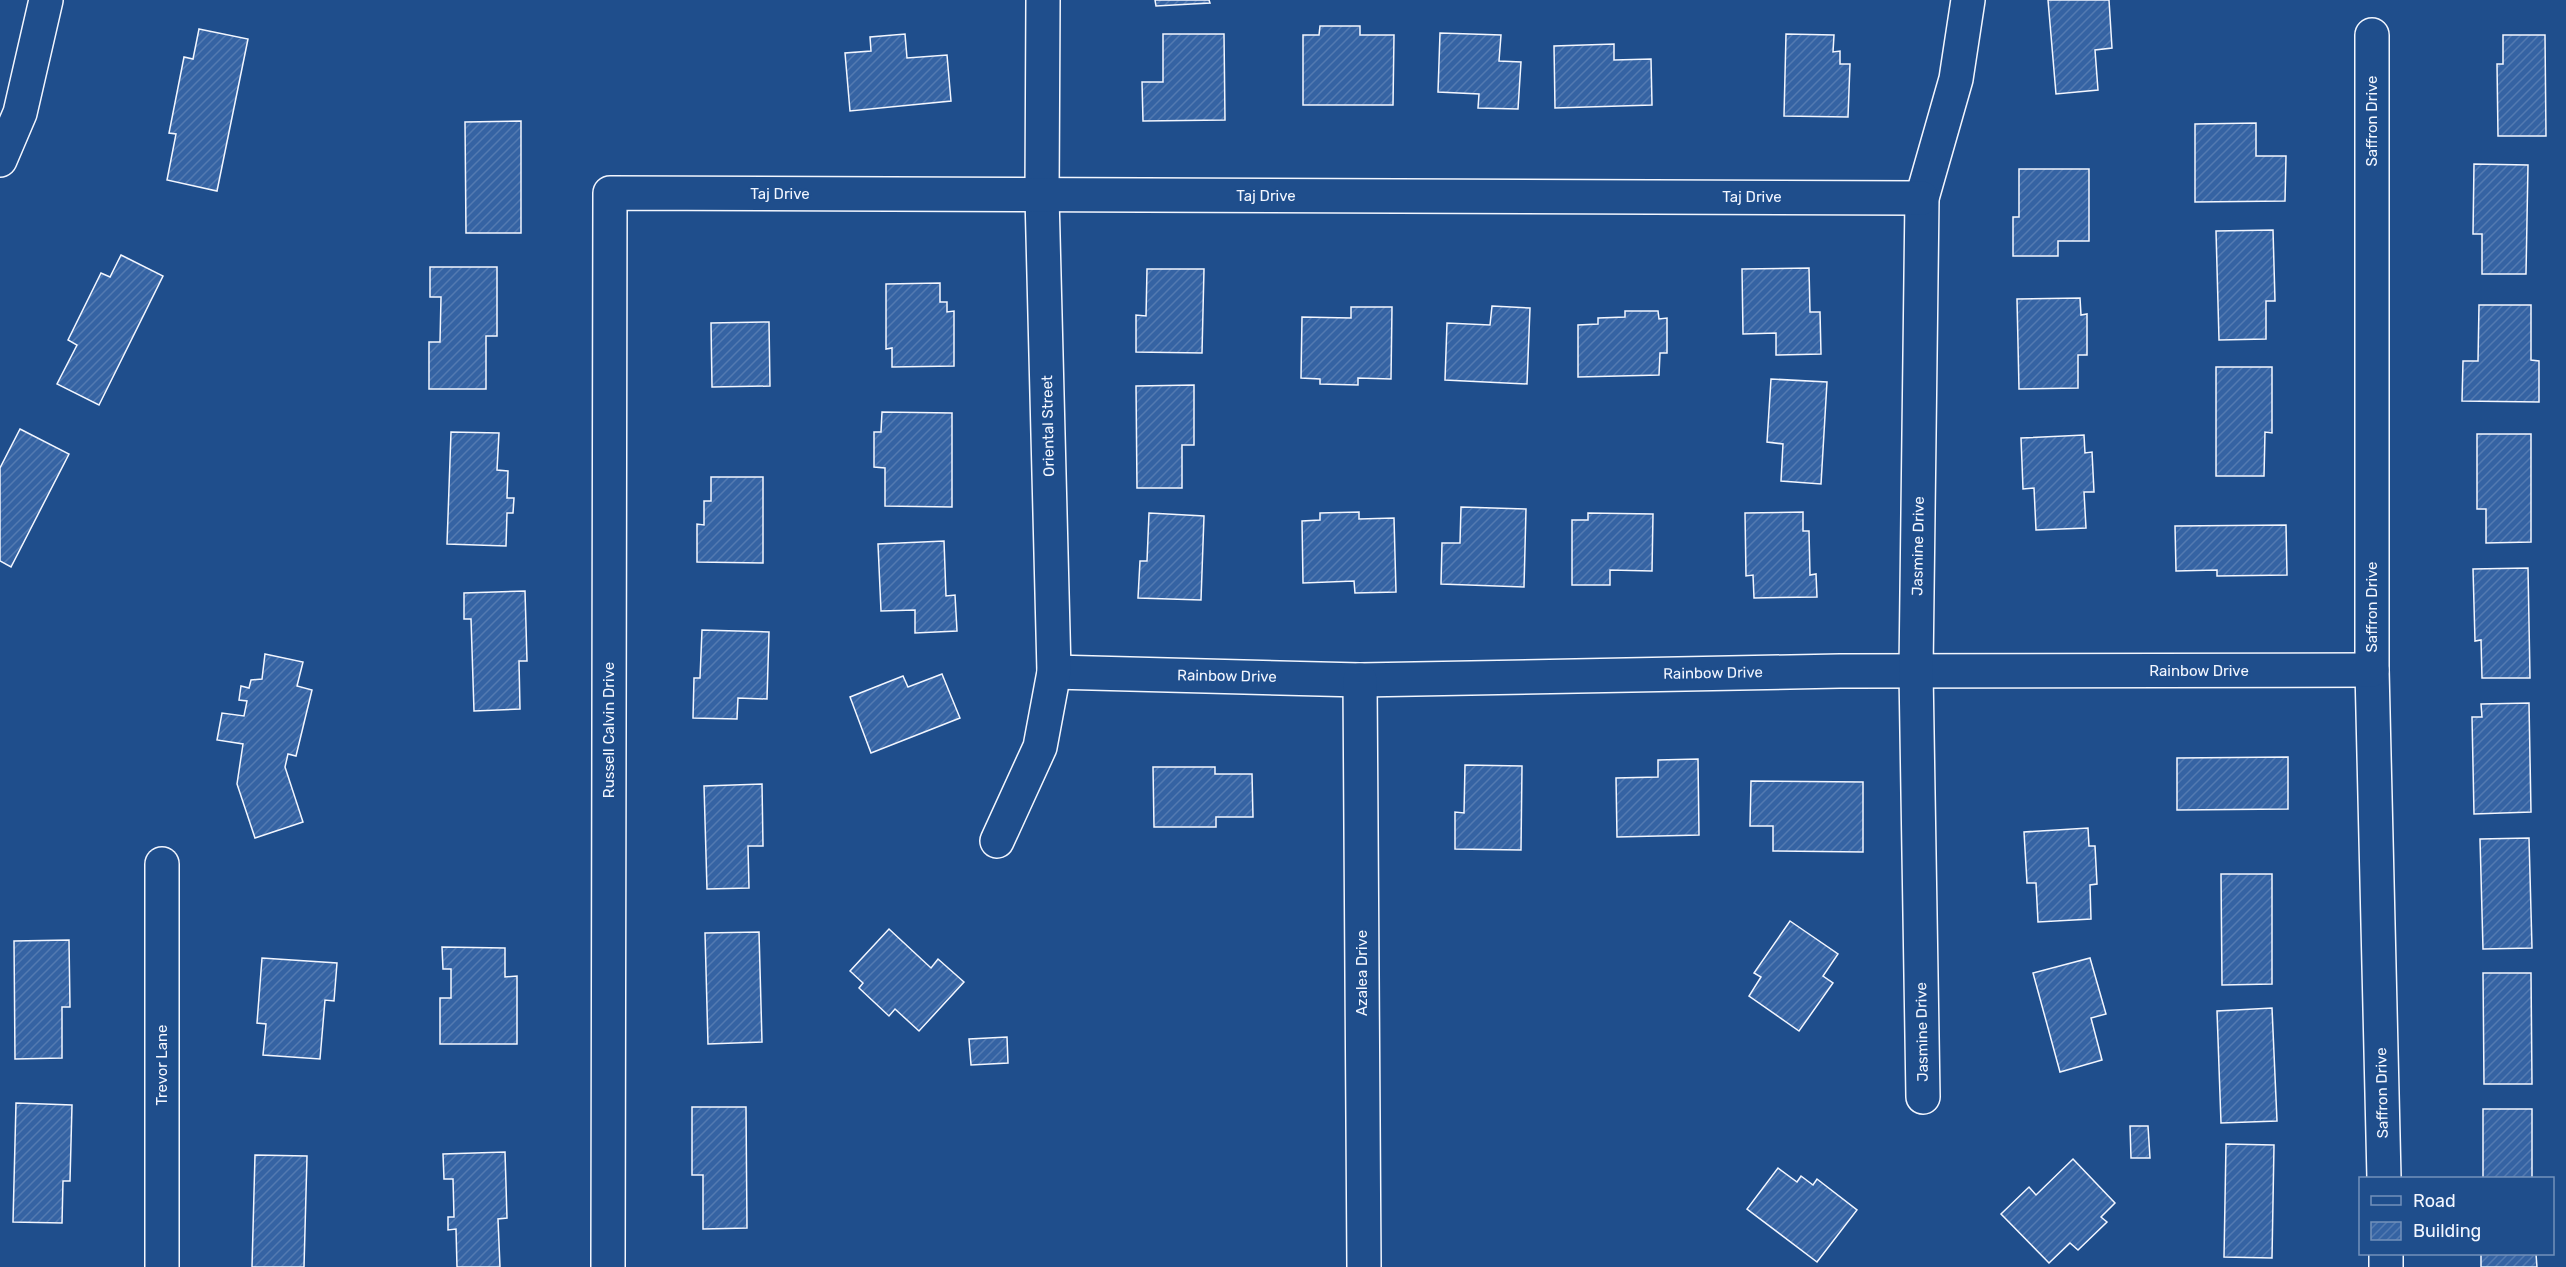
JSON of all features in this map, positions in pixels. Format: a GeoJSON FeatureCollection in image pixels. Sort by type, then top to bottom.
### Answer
{"type":"FeatureCollection","features":[{"type":"Feature","properties":{"kind":"street"},"geometry":{"type":"LineString","coordinates":[[0,160],[20,113],[46,0]]}},
{"type":"Feature","properties":{"kind":"street","name":"Oriental Street"},"geometry":{"type":"LineString","coordinates":[[997,841],[1040,747],[1054,672],[1042,196],[1043,0]]}},
{"type":"Feature","properties":{"kind":"street","name":"Jasmine Drive"},"geometry":{"type":"LineString","coordinates":[[1923,1097],[1916,671],[1922,198],[1956,80],[1968,0]]}},
{"type":"Feature","properties":{"kind":"street","name":"Saffron Drive"},"geometry":{"type":"LineString","coordinates":[[2372,35],[2372,670],[2384,1177]]}},
{"type":"Feature","properties":{"kind":"street","name":"Taj Drive"},"geometry":{"type":"LineString","coordinates":[[610,193],[1922,198]]}},
{"type":"Feature","properties":{"kind":"street","name":"Russell Calvin Drive"},"geometry":{"type":"LineString","coordinates":[[608,1267],[610,193]]}},
{"type":"Feature","properties":{"kind":"street","name":"Rainbow Drive"},"geometry":{"type":"LineString","coordinates":[[1054,672],[1360,680],[1916,671],[2372,670]]}},
{"type":"Feature","properties":{"kind":"street","name":"Azalea Drive"},"geometry":{"type":"LineString","coordinates":[[1360,680],[1364,1267]]}},
{"type":"Feature","properties":{"kind":"street","name":"Trevor Lane"},"geometry":{"type":"LineString","coordinates":[[162,864],[162,1267]]}},
{"type":"Feature","properties":{"kind":"building"},"geometry":{"type":"Polygon","coordinates":[[[1155,0],[1209,0],[1210,3],[1156,6],[1155,0]]]}},
{"type":"Feature","properties":{"kind":"building"},"geometry":{"type":"Polygon","coordinates":[[[2048,0],[2109,0],[2112,48],[2095,50],[2098,90],[2056,94],[2048,0]]]}},
{"type":"Feature","properties":{"kind":"building"},"geometry":{"type":"Polygon","coordinates":[[[1320,26],[1360,26],[1360,35],[1394,35],[1393,105],[1303,105],[1303,35],[1319,35],[1320,26]]]}},
{"type":"Feature","properties":{"kind":"building"},"geometry":{"type":"Polygon","coordinates":[[[199,29],[248,39],[217,191],[167,180],[176,134],[169,133],[184,57],[193,59],[199,29]]]}},
{"type":"Feature","properties":{"kind":"building"},"geometry":{"type":"Polygon","coordinates":[[[1440,33],[1501,35],[1499,61],[1521,62],[1518,109],[1478,108],[1479,94],[1438,92],[1440,33]]]}},
{"type":"Feature","properties":{"kind":"building"},"geometry":{"type":"Polygon","coordinates":[[[905,34],[907,58],[947,55],[951,101],[850,111],[845,53],[871,51],[870,37],[905,34]]]}},
{"type":"Feature","properties":{"kind":"building"},"geometry":{"type":"Polygon","coordinates":[[[1163,34],[1224,34],[1225,120],[1143,121],[1142,82],[1163,82],[1163,34]]]}},
{"type":"Feature","properties":{"kind":"building"},"geometry":{"type":"Polygon","coordinates":[[[1786,34],[1834,35],[1833,52],[1840,51],[1840,64],[1850,64],[1848,117],[1784,116],[1786,34]]]}},
{"type":"Feature","properties":{"kind":"building"},"geometry":{"type":"Polygon","coordinates":[[[2503,35],[2545,35],[2546,136],[2498,136],[2497,64],[2503,64],[2503,35]]]}},
{"type":"Feature","properties":{"kind":"building"},"geometry":{"type":"Polygon","coordinates":[[[1614,44],[1614,60],[1651,59],[1652,105],[1555,108],[1554,46],[1614,44]]]}},
{"type":"Feature","properties":{"kind":"building"},"geometry":{"type":"Polygon","coordinates":[[[521,121],[521,233],[466,233],[465,122],[521,121]]]}},
{"type":"Feature","properties":{"kind":"building"},"geometry":{"type":"Polygon","coordinates":[[[2256,123],[2256,156],[2286,156],[2285,201],[2195,202],[2195,124],[2256,123]]]}},
{"type":"Feature","properties":{"kind":"building"},"geometry":{"type":"Polygon","coordinates":[[[2474,164],[2528,165],[2526,274],[2482,274],[2482,234],[2473,234],[2474,164]]]}},
{"type":"Feature","properties":{"kind":"building"},"geometry":{"type":"Polygon","coordinates":[[[2019,169],[2089,169],[2089,241],[2058,241],[2058,256],[2013,256],[2013,217],[2019,217],[2019,169]]]}},
{"type":"Feature","properties":{"kind":"building"},"geometry":{"type":"Polygon","coordinates":[[[2273,230],[2275,301],[2266,301],[2266,339],[2219,340],[2216,231],[2273,230]]]}},
{"type":"Feature","properties":{"kind":"building"},"geometry":{"type":"Polygon","coordinates":[[[121,255],[163,276],[99,405],[57,384],[77,345],[68,340],[101,273],[110,277],[121,255]]]}},
{"type":"Feature","properties":{"kind":"building"},"geometry":{"type":"Polygon","coordinates":[[[430,267],[497,267],[497,336],[486,336],[486,389],[429,389],[429,342],[440,342],[441,297],[430,297],[430,267]]]}},
{"type":"Feature","properties":{"kind":"building"},"geometry":{"type":"Polygon","coordinates":[[[1809,268],[1810,312],[1820,312],[1821,354],[1776,355],[1776,333],[1743,334],[1742,269],[1809,268]]]}},
{"type":"Feature","properties":{"kind":"building"},"geometry":{"type":"Polygon","coordinates":[[[1147,269],[1204,269],[1202,353],[1136,352],[1136,315],[1146,316],[1147,269]]]}},
{"type":"Feature","properties":{"kind":"building"},"geometry":{"type":"Polygon","coordinates":[[[940,283],[940,302],[947,302],[947,312],[954,311],[954,366],[892,367],[892,348],[886,349],[886,284],[940,283]]]}},
{"type":"Feature","properties":{"kind":"building"},"geometry":{"type":"Polygon","coordinates":[[[2080,298],[2081,315],[2087,314],[2087,355],[2078,355],[2078,388],[2019,389],[2017,299],[2080,298]]]}},
{"type":"Feature","properties":{"kind":"building"},"geometry":{"type":"Polygon","coordinates":[[[2479,305],[2531,305],[2531,360],[2539,361],[2539,402],[2462,401],[2463,361],[2478,361],[2479,305]]]}},
{"type":"Feature","properties":{"kind":"building"},"geometry":{"type":"Polygon","coordinates":[[[1492,306],[1530,308],[1527,384],[1445,380],[1447,323],[1490,325],[1492,306]]]}},
{"type":"Feature","properties":{"kind":"building"},"geometry":{"type":"Polygon","coordinates":[[[1351,307],[1392,307],[1391,379],[1358,378],[1358,385],[1320,384],[1320,379],[1301,378],[1302,317],[1351,318],[1351,307]]]}},
{"type":"Feature","properties":{"kind":"building"},"geometry":{"type":"Polygon","coordinates":[[[1625,311],[1658,311],[1659,319],[1667,318],[1667,353],[1660,353],[1659,375],[1578,377],[1578,325],[1598,324],[1598,318],[1625,317],[1625,311]]]}},
{"type":"Feature","properties":{"kind":"building"},"geometry":{"type":"Polygon","coordinates":[[[769,322],[770,386],[712,387],[711,323],[769,322]]]}},
{"type":"Feature","properties":{"kind":"building"},"geometry":{"type":"Polygon","coordinates":[[[2216,367],[2272,367],[2272,433],[2265,432],[2264,476],[2216,476],[2216,367]]]}},
{"type":"Feature","properties":{"kind":"building"},"geometry":{"type":"Polygon","coordinates":[[[1771,379],[1827,382],[1821,484],[1781,481],[1783,444],[1767,442],[1771,379]]]}},
{"type":"Feature","properties":{"kind":"building"},"geometry":{"type":"Polygon","coordinates":[[[1194,385],[1194,445],[1182,445],[1182,488],[1137,488],[1136,386],[1194,385]]]}},
{"type":"Feature","properties":{"kind":"building"},"geometry":{"type":"Polygon","coordinates":[[[882,412],[952,413],[952,507],[885,506],[885,468],[874,467],[874,432],[881,432],[882,412]]]}},
{"type":"Feature","properties":{"kind":"building"},"geometry":{"type":"Polygon","coordinates":[[[20,429],[69,454],[11,567],[0,561],[0,468],[20,429]]]}},
{"type":"Feature","properties":{"kind":"building"},"geometry":{"type":"Polygon","coordinates":[[[451,432],[499,433],[497,470],[508,471],[507,498],[514,498],[513,513],[507,513],[506,546],[447,544],[451,432]]]}},
{"type":"Feature","properties":{"kind":"building"},"geometry":{"type":"Polygon","coordinates":[[[2477,434],[2531,434],[2531,542],[2486,543],[2486,509],[2477,509],[2477,434]]]}},
{"type":"Feature","properties":{"kind":"building"},"geometry":{"type":"Polygon","coordinates":[[[2084,435],[2085,453],[2092,452],[2094,492],[2084,492],[2086,528],[2036,530],[2034,488],[2023,489],[2021,438],[2084,435]]]}},
{"type":"Feature","properties":{"kind":"building"},"geometry":{"type":"Polygon","coordinates":[[[711,477],[763,477],[763,563],[697,562],[697,524],[704,525],[704,501],[711,501],[711,477]]]}},
{"type":"Feature","properties":{"kind":"building"},"geometry":{"type":"Polygon","coordinates":[[[1461,507],[1526,509],[1524,587],[1441,584],[1442,543],[1460,543],[1461,507]]]}},
{"type":"Feature","properties":{"kind":"building"},"geometry":{"type":"Polygon","coordinates":[[[1359,512],[1359,519],[1394,518],[1396,592],[1355,593],[1354,581],[1303,583],[1302,521],[1320,520],[1320,513],[1359,512]]]}},
{"type":"Feature","properties":{"kind":"building"},"geometry":{"type":"Polygon","coordinates":[[[1803,512],[1803,531],[1809,531],[1810,575],[1816,574],[1817,597],[1754,598],[1753,575],[1746,576],[1745,513],[1803,512]]]}},
{"type":"Feature","properties":{"kind":"building"},"geometry":{"type":"Polygon","coordinates":[[[1149,513],[1204,516],[1201,600],[1138,598],[1140,561],[1147,561],[1149,513]]]}},
{"type":"Feature","properties":{"kind":"building"},"geometry":{"type":"Polygon","coordinates":[[[1588,513],[1653,514],[1652,571],[1610,570],[1610,585],[1572,585],[1572,520],[1588,520],[1588,513]]]}},
{"type":"Feature","properties":{"kind":"building"},"geometry":{"type":"Polygon","coordinates":[[[2286,525],[2287,575],[2217,576],[2217,570],[2176,571],[2175,526],[2286,525]]]}},
{"type":"Feature","properties":{"kind":"building"},"geometry":{"type":"Polygon","coordinates":[[[944,541],[946,596],[955,595],[957,631],[915,633],[915,610],[881,611],[878,544],[944,541]]]}},
{"type":"Feature","properties":{"kind":"building"},"geometry":{"type":"Polygon","coordinates":[[[2528,568],[2530,678],[2482,678],[2481,640],[2475,641],[2473,569],[2528,568]]]}},
{"type":"Feature","properties":{"kind":"building"},"geometry":{"type":"Polygon","coordinates":[[[525,591],[527,661],[519,661],[520,709],[474,711],[471,619],[464,619],[464,593],[525,591]]]}},
{"type":"Feature","properties":{"kind":"building"},"geometry":{"type":"Polygon","coordinates":[[[702,630],[769,632],[767,699],[738,698],[737,719],[693,718],[694,678],[700,678],[702,630]]]}},
{"type":"Feature","properties":{"kind":"building"},"geometry":{"type":"Polygon","coordinates":[[[265,654],[303,662],[297,686],[312,690],[296,756],[288,754],[285,767],[303,822],[255,838],[237,784],[243,744],[217,740],[222,713],[244,716],[247,701],[239,700],[241,686],[249,688],[251,680],[262,679],[265,654]]]}},
{"type":"Feature","properties":{"kind":"building"},"geometry":{"type":"Polygon","coordinates":[[[942,674],[960,718],[871,753],[850,697],[903,676],[908,687],[942,674]]]}},
{"type":"Feature","properties":{"kind":"building"},"geometry":{"type":"Polygon","coordinates":[[[2529,703],[2531,812],[2474,814],[2472,717],[2482,717],[2481,704],[2529,703]]]}},
{"type":"Feature","properties":{"kind":"building"},"geometry":{"type":"Polygon","coordinates":[[[2288,757],[2288,809],[2177,810],[2177,758],[2288,757]]]}},
{"type":"Feature","properties":{"kind":"building"},"geometry":{"type":"Polygon","coordinates":[[[1698,759],[1699,835],[1617,837],[1616,778],[1658,777],[1658,760],[1698,759]]]}},
{"type":"Feature","properties":{"kind":"building"},"geometry":{"type":"Polygon","coordinates":[[[1465,765],[1522,766],[1521,850],[1455,849],[1455,812],[1464,813],[1465,765]]]}},
{"type":"Feature","properties":{"kind":"building"},"geometry":{"type":"Polygon","coordinates":[[[1153,767],[1215,767],[1215,774],[1252,774],[1253,817],[1216,817],[1216,827],[1154,827],[1153,767]]]}},
{"type":"Feature","properties":{"kind":"building"},"geometry":{"type":"Polygon","coordinates":[[[1751,781],[1863,782],[1863,852],[1773,851],[1773,826],[1750,826],[1751,781]]]}},
{"type":"Feature","properties":{"kind":"building"},"geometry":{"type":"Polygon","coordinates":[[[762,784],[763,846],[748,846],[749,888],[707,889],[704,786],[762,784]]]}},
{"type":"Feature","properties":{"kind":"building"},"geometry":{"type":"Polygon","coordinates":[[[2088,828],[2089,846],[2095,846],[2097,884],[2090,885],[2091,919],[2038,922],[2036,883],[2027,883],[2024,832],[2088,828]]]}},
{"type":"Feature","properties":{"kind":"building"},"geometry":{"type":"Polygon","coordinates":[[[2529,838],[2532,948],[2483,949],[2480,839],[2529,838]]]}},
{"type":"Feature","properties":{"kind":"building"},"geometry":{"type":"Polygon","coordinates":[[[2221,874],[2272,874],[2272,984],[2222,985],[2221,874]]]}},
{"type":"Feature","properties":{"kind":"building"},"geometry":{"type":"Polygon","coordinates":[[[1790,921],[1838,954],[1823,976],[1833,983],[1799,1031],[1749,996],[1761,977],[1754,973],[1790,921]]]}},
{"type":"Feature","properties":{"kind":"building"},"geometry":{"type":"Polygon","coordinates":[[[889,929],[931,968],[938,959],[964,982],[919,1031],[895,1009],[889,1016],[859,988],[863,983],[850,971],[889,929]]]}},
{"type":"Feature","properties":{"kind":"building"},"geometry":{"type":"Polygon","coordinates":[[[759,932],[762,1042],[708,1044],[705,933],[759,932]]]}},
{"type":"Feature","properties":{"kind":"building"},"geometry":{"type":"Polygon","coordinates":[[[69,940],[70,1007],[62,1007],[62,1058],[15,1059],[14,941],[69,940]]]}},
{"type":"Feature","properties":{"kind":"building"},"geometry":{"type":"Polygon","coordinates":[[[442,947],[505,948],[505,977],[517,976],[517,1044],[440,1044],[440,998],[451,998],[451,969],[443,969],[442,947]]]}},
{"type":"Feature","properties":{"kind":"building"},"geometry":{"type":"Polygon","coordinates":[[[262,958],[337,963],[334,1001],[325,1000],[320,1059],[263,1055],[266,1024],[257,1023],[262,958]]]}},
{"type":"Feature","properties":{"kind":"building"},"geometry":{"type":"Polygon","coordinates":[[[2090,958],[2106,1014],[2091,1018],[2102,1060],[2060,1072],[2033,973],[2090,958]]]}},
{"type":"Feature","properties":{"kind":"building"},"geometry":{"type":"Polygon","coordinates":[[[2483,973],[2531,973],[2532,1084],[2484,1084],[2483,973]]]}},
{"type":"Feature","properties":{"kind":"building"},"geometry":{"type":"Polygon","coordinates":[[[2272,1008],[2277,1121],[2221,1123],[2217,1011],[2272,1008]]]}},
{"type":"Feature","properties":{"kind":"building"},"geometry":{"type":"Polygon","coordinates":[[[1007,1037],[1008,1063],[971,1065],[969,1039],[1007,1037]]]}},
{"type":"Feature","properties":{"kind":"building"},"geometry":{"type":"Polygon","coordinates":[[[16,1103],[72,1105],[70,1181],[63,1181],[62,1223],[13,1222],[16,1103]]]}},
{"type":"Feature","properties":{"kind":"building"},"geometry":{"type":"Polygon","coordinates":[[[692,1107],[746,1107],[747,1228],[703,1229],[703,1175],[692,1175],[692,1107]]]}},
{"type":"Feature","properties":{"kind":"building"},"geometry":{"type":"Polygon","coordinates":[[[2483,1109],[2532,1109],[2532,1177],[2483,1177],[2483,1109]]]}},
{"type":"Feature","properties":{"kind":"building"},"geometry":{"type":"Polygon","coordinates":[[[2130,1126],[2148,1126],[2150,1158],[2131,1158],[2130,1126]]]}},
{"type":"Feature","properties":{"kind":"building"},"geometry":{"type":"Polygon","coordinates":[[[2226,1144],[2274,1145],[2272,1258],[2224,1257],[2226,1144]]]}},
{"type":"Feature","properties":{"kind":"building"},"geometry":{"type":"Polygon","coordinates":[[[505,1152],[507,1218],[498,1219],[500,1267],[457,1267],[456,1229],[448,1230],[448,1217],[454,1217],[453,1179],[444,1179],[443,1154],[505,1152]]]}},
{"type":"Feature","properties":{"kind":"building"},"geometry":{"type":"Polygon","coordinates":[[[255,1155],[307,1156],[304,1267],[252,1267],[255,1155]]]}},
{"type":"Feature","properties":{"kind":"building"},"geometry":{"type":"Polygon","coordinates":[[[2073,1159],[2115,1203],[2101,1217],[2107,1222],[2078,1250],[2070,1243],[2049,1263],[2001,1214],[2029,1187],[2036,1195],[2073,1159]]]}},
{"type":"Feature","properties":{"kind":"building"},"geometry":{"type":"Polygon","coordinates":[[[1778,1168],[1797,1182],[1801,1176],[1813,1185],[1817,1179],[1857,1210],[1817,1262],[1747,1209],[1778,1168]]]}},
{"type":"Feature","properties":{"kind":"building"},"geometry":{"type":"Polygon","coordinates":[[[2481,1255],[2536,1255],[2537,1267],[2481,1267],[2481,1255]]]}}]}
